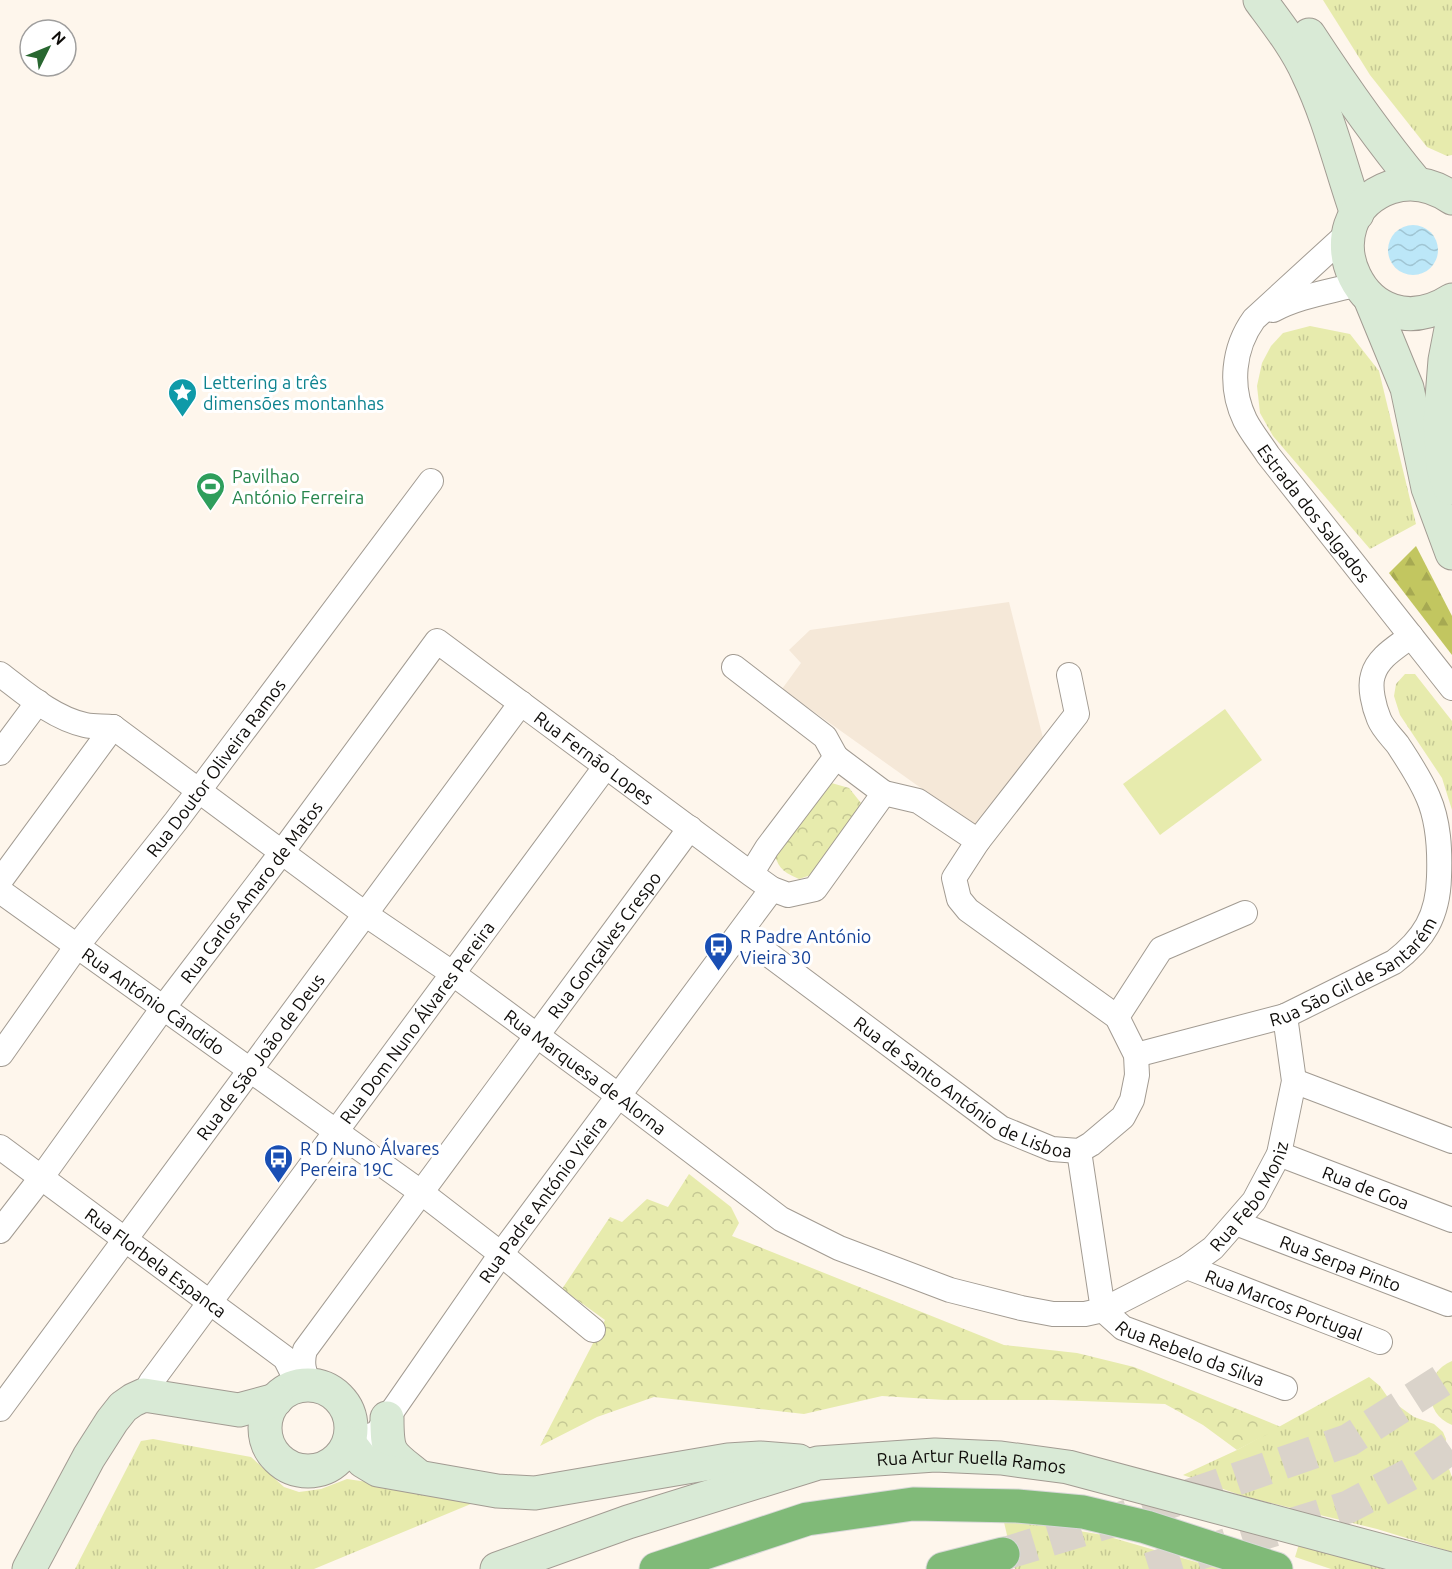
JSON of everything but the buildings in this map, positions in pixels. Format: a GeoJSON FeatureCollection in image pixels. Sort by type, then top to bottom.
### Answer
{"type":"FeatureCollection","features":[{"type":"Feature","properties":{"kind":"highway"},"geometry":{"type":"LineString","coordinates":[[656,1569],[807,1519],[913,1504],[1017,1506],[1083,1512],[1146,1527],[1276,1569]]}},
{"type":"Feature","properties":{"kind":"highway"},"geometry":{"type":"LineString","coordinates":[[943,1569],[1003,1554]]}},
{"type":"Feature","properties":{"kind":"main road"},"geometry":{"type":"LineString","coordinates":[[1260,0],[1307,71],[1320,100],[1353,223]]}},
{"type":"Feature","properties":{"kind":"main road"},"geometry":{"type":"LineString","coordinates":[[1283,0],[1301,22],[1348,96],[1382,141],[1440,189]]}},
{"type":"Feature","properties":{"kind":"main road"},"geometry":{"type":"LineString","coordinates":[[1440,189],[1400,185],[1383,190],[1368,201],[1353,223],[1347,250],[1350,268],[1364,291],[1407,388],[1428,488],[1452,553]]}},
{"type":"Feature","properties":{"kind":"main road"},"geometry":{"type":"LineString","coordinates":[[1364,291],[1385,308],[1403,313],[1421,313],[1439,308],[1452,300]]}},
{"type":"Feature","properties":{"kind":"main road"},"geometry":{"type":"LineString","coordinates":[[1452,324],[1445,360],[1440,423],[1443,466],[1452,492]]}},
{"type":"Feature","properties":{"kind":"main road"},"geometry":{"type":"LineString","coordinates":[[268,1444],[265,1436],[265,1421],[269,1408],[294,1391]]}},
{"type":"Feature","properties":{"kind":"main road"},"geometry":{"type":"LineString","coordinates":[[29,1569],[89,1457],[112,1421],[123,1407],[144,1395],[239,1410],[294,1391],[330,1391],[341,1400],[348,1412],[350,1437],[363,1461],[378,1470],[497,1491],[536,1493],[728,1460],[760,1458],[819,1463]]}},
{"type":"Feature","properties":{"kind":"main road"},"geometry":{"type":"LineString","coordinates":[[144,1395],[243,1426],[262,1437],[279,1461],[292,1469],[307,1472],[321,1470],[334,1463],[344,1452],[350,1437]]}},
{"type":"Feature","properties":{"kind":"main road"},"geometry":{"type":"LineString","coordinates":[[387,1418],[390,1452],[418,1476]]}},
{"type":"Feature","properties":{"kind":"main road","name":"Rua Artur Ruella Ramos"},"geometry":{"type":"LineString","coordinates":[[497,1569],[628,1522],[819,1463],[935,1455],[1001,1458],[1068,1467],[1450,1569]]}},
{"type":"Feature","properties":{"kind":"street"},"geometry":{"type":"LineString","coordinates":[[1254,319],[1353,223]]}},
{"type":"Feature","properties":{"kind":"street"},"geometry":{"type":"LineString","coordinates":[[1254,319],[1285,303],[1364,291]]}},
{"type":"Feature","properties":{"kind":"street","name":"Estrada dos Salgados"},"geometry":{"type":"LineString","coordinates":[[1254,319],[1244,333],[1235,365],[1236,395],[1246,421],[1291,485],[1452,688]]}},
{"type":"Feature","properties":{"kind":"street","name":"Rua Doutor Oliveira Ramos"},"geometry":{"type":"LineString","coordinates":[[1,1054],[77,946],[176,821],[431,481]]}},
{"type":"Feature","properties":{"kind":"street","name":"Rua São Gil de Santarém"},"geometry":{"type":"LineString","coordinates":[[1136,1055],[1285,1016],[1394,962],[1425,933],[1439,894],[1440,849],[1436,820],[1429,798],[1416,773],[1379,720],[1372,696],[1372,677],[1377,666],[1411,636]]}},
{"type":"Feature","properties":{"kind":"street","name":"Rua Fernão Lopes"},"geometry":{"type":"LineString","coordinates":[[437,641],[780,892]]}},
{"type":"Feature","properties":{"kind":"street","name":"Rua Carlos Amaro de Matos"},"geometry":{"type":"LineString","coordinates":[[0,1232],[163,1008],[282,852],[437,641]]}},
{"type":"Feature","properties":{"kind":"street"},"geometry":{"type":"LineString","coordinates":[[734,666],[825,737],[836,757],[884,793],[918,801],[978,841]]}},
{"type":"Feature","properties":{"kind":"street"},"geometry":{"type":"LineString","coordinates":[[0,674],[38,702],[61,715],[84,725],[113,727]]}},
{"type":"Feature","properties":{"kind":"street","name":"Rua de Santo António de Lisboa"},"geometry":{"type":"LineString","coordinates":[[740,933],[1001,1128],[1052,1149],[1078,1151],[1091,1144],[1123,1117],[1132,1100],[1137,1075],[1136,1055],[1117,1017],[968,910],[958,899],[954,878],[978,841],[1077,714],[1069,675]]}},
{"type":"Feature","properties":{"kind":"street"},"geometry":{"type":"LineString","coordinates":[[0,753],[38,702]]}},
{"type":"Feature","properties":{"kind":"street","name":"Rua de São João de Deus"},"geometry":{"type":"LineString","coordinates":[[2,1402],[125,1240],[521,703]]}},
{"type":"Feature","properties":{"kind":"street"},"geometry":{"type":"LineString","coordinates":[[0,880],[113,727]]}},
{"type":"Feature","properties":{"kind":"street","name":"Rua Marquesa de Alorna"},"geometry":{"type":"LineString","coordinates":[[113,727],[365,914],[452,973],[619,1095],[781,1219],[839,1248],[950,1290],[1053,1314],[1085,1314],[1103,1310]]}},
{"type":"Feature","properties":{"kind":"street"},"geometry":{"type":"LineString","coordinates":[[751,873],[767,848],[836,757]]}},
{"type":"Feature","properties":{"kind":"street","name":"Rua Dom Nuno Álvares Pereira"},"geometry":{"type":"LineString","coordinates":[[144,1395],[151,1382],[606,765]]}},
{"type":"Feature","properties":{"kind":"street"},"geometry":{"type":"LineString","coordinates":[[780,892],[814,889],[884,793]]}},
{"type":"Feature","properties":{"kind":"street","name":"Rua Gonçalves Crespo"},"geometry":{"type":"LineString","coordinates":[[294,1391],[303,1371],[302,1359],[305,1350],[690,828]]}},
{"type":"Feature","properties":{"kind":"street","name":"Rua António Cândido"},"geometry":{"type":"LineString","coordinates":[[0,891],[422,1193],[593,1330]]}},
{"type":"Feature","properties":{"kind":"street","name":"Rua Padre António Vieira"},"geometry":{"type":"LineString","coordinates":[[350,1437],[368,1437],[377,1433],[501,1254],[619,1095],[740,933],[780,892]]}},
{"type":"Feature","properties":{"kind":"street"},"geometry":{"type":"LineString","coordinates":[[1117,1017],[1161,950],[1245,913]]}},
{"type":"Feature","properties":{"kind":"street","name":"Rua Febo Moniz"},"geometry":{"type":"LineString","coordinates":[[1103,1310],[1187,1267],[1213,1248],[1254,1201],[1279,1154],[1294,1081],[1285,1016]]}},
{"type":"Feature","properties":{"kind":"street"},"geometry":{"type":"LineString","coordinates":[[1294,1081],[1452,1141]]}},
{"type":"Feature","properties":{"kind":"street","name":"Rua Florbela Espanca"},"geometry":{"type":"LineString","coordinates":[[0,1147],[285,1358],[293,1374],[294,1391]]}},
{"type":"Feature","properties":{"kind":"street"},"geometry":{"type":"LineString","coordinates":[[1078,1151],[1103,1310]]}},
{"type":"Feature","properties":{"kind":"street","name":"Rua de Goa"},"geometry":{"type":"LineString","coordinates":[[1279,1154],[1452,1220]]}},
{"type":"Feature","properties":{"kind":"street","name":"Rua Serpa Pinto"},"geometry":{"type":"LineString","coordinates":[[1236,1223],[1448,1304]]}},
{"type":"Feature","properties":{"kind":"street","name":"Rua Marcos Portugal"},"geometry":{"type":"LineString","coordinates":[[1187,1267],[1380,1342]]}},
{"type":"Feature","properties":{"kind":"street","name":"Rua Rebelo da Silva"},"geometry":{"type":"LineString","coordinates":[[1103,1310],[1123,1328],[1285,1388]]}},
{"type":"Feature","properties":{"kind":"shaded area"},"geometry":{"type":"Polygon","coordinates":[[[1009,602],[1044,742],[977,828],[782,689],[801,663],[789,650],[810,630],[1009,602]]]}},
{"type":"Feature","properties":{"kind":"green space"},"geometry":{"type":"Polygon","coordinates":[[[1323,0],[1452,0],[1452,155],[1447,156],[1427,147],[1370,75],[1323,0]]]}},
{"type":"Feature","properties":{"kind":"green space"},"geometry":{"type":"Polygon","coordinates":[[[1310,326],[1350,334],[1379,371],[1416,524],[1370,549],[1273,436],[1260,413],[1257,386],[1262,363],[1271,346],[1283,333],[1310,326]]]}},
{"type":"Feature","properties":{"kind":"green space"},"geometry":{"type":"Polygon","coordinates":[[[1416,546],[1452,616],[1452,655],[1389,573],[1416,546]]]}},
{"type":"Feature","properties":{"kind":"green space"},"geometry":{"type":"Polygon","coordinates":[[[1405,674],[1415,674],[1452,721],[1452,810],[1442,778],[1400,715],[1394,696],[1396,684],[1405,674]]]}},
{"type":"Feature","properties":{"kind":"green space"},"geometry":{"type":"Polygon","coordinates":[[[1225,709],[1262,760],[1160,835],[1123,784],[1225,709]]]}},
{"type":"Feature","properties":{"kind":"green space"},"geometry":{"type":"Polygon","coordinates":[[[828,782],[849,788],[861,803],[859,811],[811,875],[799,879],[778,864],[775,855],[828,782]]]}},
{"type":"Feature","properties":{"kind":"green space"},"geometry":{"type":"Polygon","coordinates":[[[689,1174],[731,1207],[739,1223],[732,1236],[1004,1345],[1077,1353],[1134,1367],[1281,1427],[1237,1450],[1203,1425],[1165,1404],[1053,1400],[945,1400],[882,1396],[804,1414],[654,1397],[597,1417],[540,1446],[605,1320],[562,1289],[610,1217],[622,1222],[647,1199],[668,1207],[689,1174]]]}},
{"type":"Feature","properties":{"kind":"green space"},"geometry":{"type":"Polygon","coordinates":[[[1452,1361],[1452,1425],[1442,1420],[1436,1412],[1430,1393],[1436,1374],[1442,1366],[1452,1361]]]}},
{"type":"Feature","properties":{"kind":"green space"},"geometry":{"type":"Polygon","coordinates":[[[1369,1377],[1380,1386],[1389,1399],[1414,1417],[1434,1424],[1443,1432],[1446,1439],[1445,1458],[1452,1477],[1452,1552],[1377,1529],[1243,1496],[1183,1475],[1237,1450],[1369,1377]]]}},
{"type":"Feature","properties":{"kind":"green space"},"geometry":{"type":"Polygon","coordinates":[[[153,1439],[251,1457],[284,1487],[299,1492],[321,1489],[347,1479],[471,1497],[478,1501],[314,1569],[75,1569],[141,1441],[153,1439]]]}},
{"type":"Feature","properties":{"kind":"green space"},"geometry":{"type":"Polygon","coordinates":[[[1003,1518],[1103,1535],[1220,1569],[1015,1569],[1003,1518]]]}},
{"type":"Feature","properties":{"kind":"green space"},"geometry":{"type":"Polygon","coordinates":[[[1299,1544],[1388,1569],[1331,1569],[1295,1557],[1299,1544]]]}},
{"type":"Feature","properties":{"kind":"water"},"geometry":{"type":"Polygon","coordinates":[[[1413,225],[1422,227],[1433,236],[1438,250],[1436,259],[1427,270],[1413,275],[1404,273],[1393,264],[1388,250],[1390,241],[1399,230],[1413,225]]]}},
{"type":"Feature","properties":{"kind":"tunnel"},"geometry":{"type":"LineString","coordinates":[[1003,1554],[1141,1512],[1349,1440],[1452,1374]]}},
{"type":"Feature","properties":{"kind":"tunnel"},"geometry":{"type":"LineString","coordinates":[[1149,1569],[1348,1507],[1420,1469],[1452,1447]]}},
{"type":"Feature","properties":{"kind":"place","name":"Lettering a três dimensões montanhas"},"geometry":{"type":"Point","coordinates":[182,418]}},
{"type":"Feature","properties":{"kind":"place","name":"Pavilhao António Ferreira"},"geometry":{"type":"Point","coordinates":[211,512]}},
{"type":"Feature","properties":{"kind":"place","name":"R Padre António Vieira 30"},"geometry":{"type":"Point","coordinates":[719,972]}},
{"type":"Feature","properties":{"kind":"place","name":"R D Nuno Álvares Pereira 19C"},"geometry":{"type":"Point","coordinates":[279,1184]}}]}
